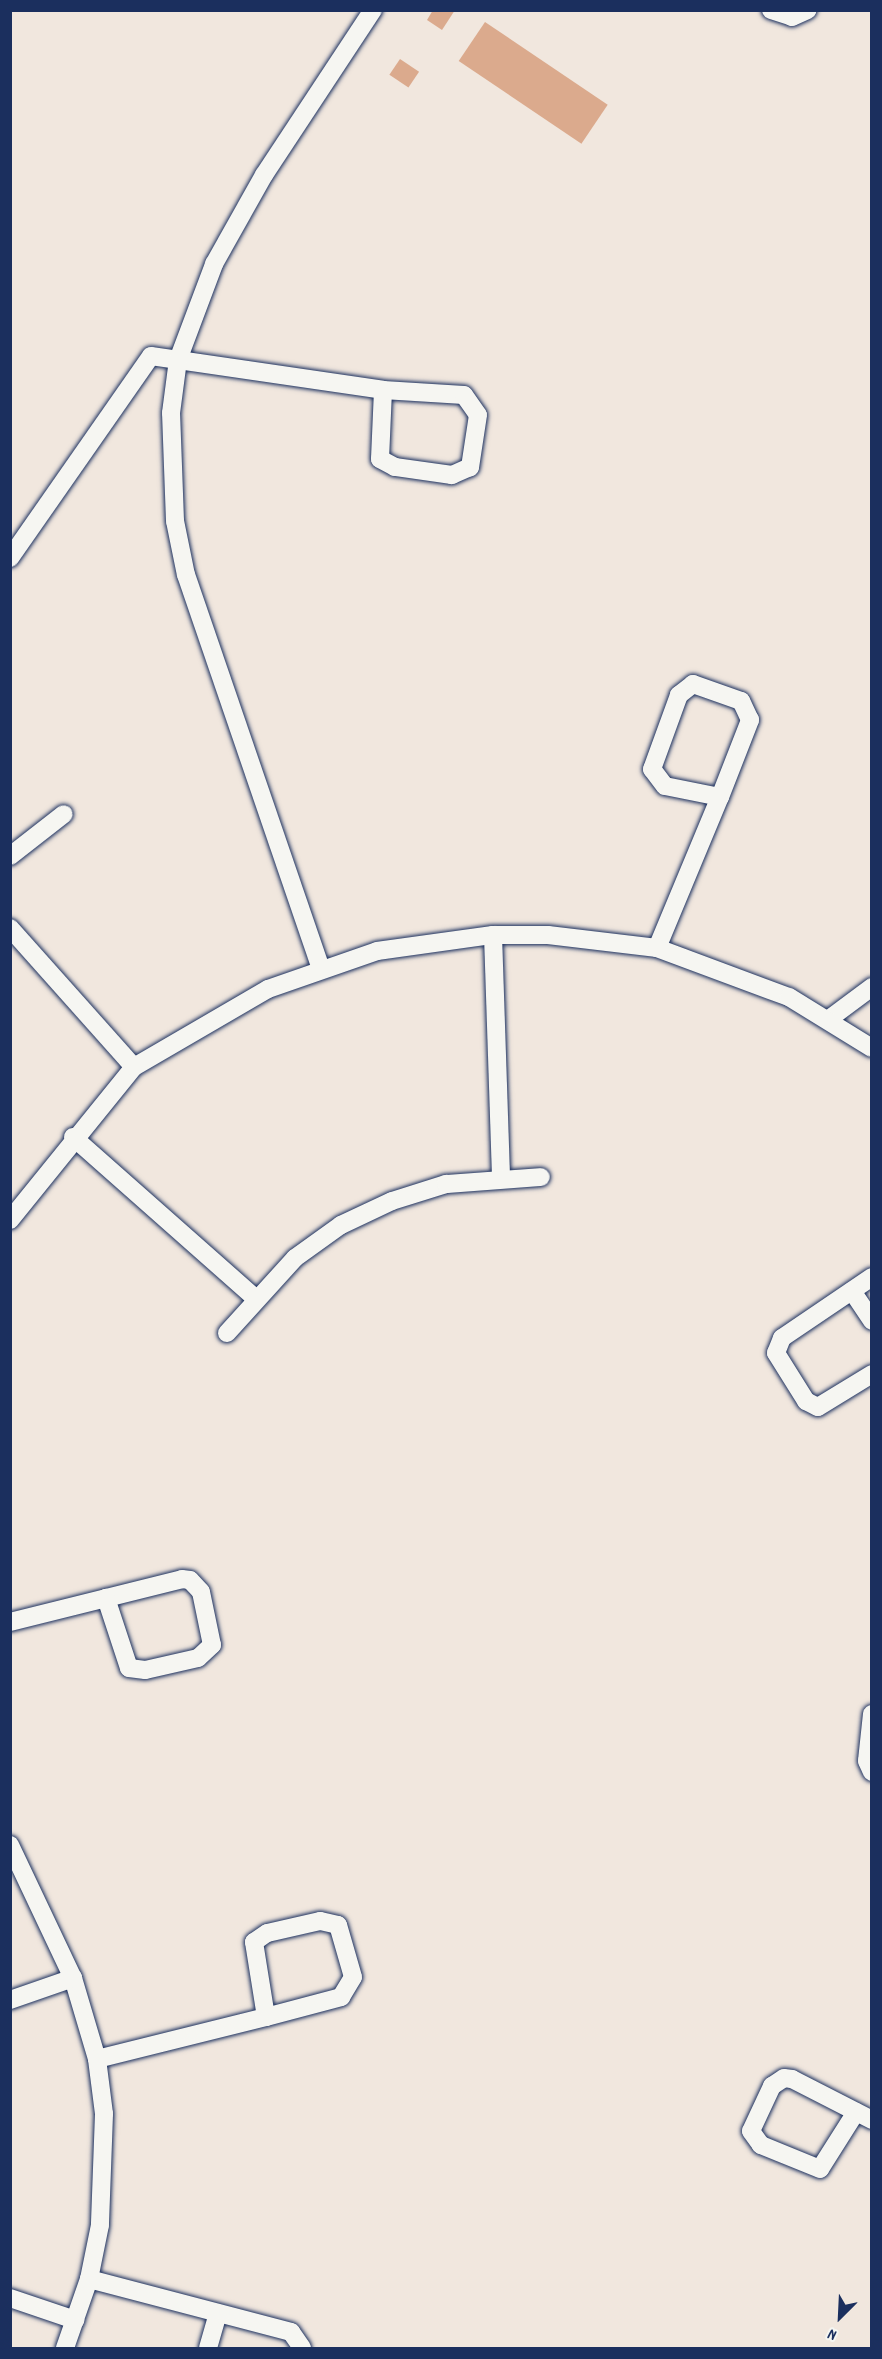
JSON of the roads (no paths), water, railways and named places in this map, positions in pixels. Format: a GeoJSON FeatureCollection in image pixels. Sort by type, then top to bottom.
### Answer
{"type":"FeatureCollection","features":[{"type":"Feature","properties":{"kind":"street"},"geometry":{"type":"LineString","coordinates":[[320,966],[186,575],[170,467],[178,360],[238,218],[373,10]]}},
{"type":"Feature","properties":{"kind":"street"},"geometry":{"type":"LineString","coordinates":[[771,10],[792,17],[808,10]]}},
{"type":"Feature","properties":{"kind":"street"},"geometry":{"type":"LineString","coordinates":[[10,558],[151,356],[383,390],[472,399],[478,415],[470,467],[452,474],[395,467],[380,459],[383,390]]}},
{"type":"Feature","properties":{"kind":"street"},"geometry":{"type":"LineString","coordinates":[[657,948],[720,797],[750,712],[741,700],[693,684],[680,695],[651,769],[664,786],[720,797]]}},
{"type":"Feature","properties":{"kind":"street"},"geometry":{"type":"LineString","coordinates":[[10,856],[64,814]]}},
{"type":"Feature","properties":{"kind":"street"},"geometry":{"type":"LineString","coordinates":[[10,928],[134,1067]]}},
{"type":"Feature","properties":{"kind":"street"},"geometry":{"type":"LineString","coordinates":[[493,935],[501,1177]]}},
{"type":"Feature","properties":{"kind":"street"},"geometry":{"type":"LineString","coordinates":[[10,1220],[73,1137],[134,1067],[217,1017],[320,966],[388,948],[493,935],[571,936],[657,948],[747,978],[829,1019],[872,1048]]}},
{"type":"Feature","properties":{"kind":"street"},"geometry":{"type":"LineString","coordinates":[[829,1019],[872,987]]}},
{"type":"Feature","properties":{"kind":"street"},"geometry":{"type":"LineString","coordinates":[[73,1137],[254,1297]]}},
{"type":"Feature","properties":{"kind":"street"},"geometry":{"type":"LineString","coordinates":[[226,1334],[254,1297],[295,1258],[361,1215],[446,1184],[501,1177],[541,1177]]}},
{"type":"Feature","properties":{"kind":"street"},"geometry":{"type":"LineString","coordinates":[[872,1277],[782,1338],[776,1353],[806,1401],[818,1407],[872,1374]]}},
{"type":"Feature","properties":{"kind":"street"},"geometry":{"type":"LineString","coordinates":[[852,1291],[872,1321]]}},
{"type":"Feature","properties":{"kind":"street"},"geometry":{"type":"LineString","coordinates":[[10,1622],[106,1598],[190,1580],[201,1592],[212,1645],[198,1658],[145,1670],[129,1668],[106,1598]]}},
{"type":"Feature","properties":{"kind":"street"},"geometry":{"type":"LineString","coordinates":[[872,1714],[867,1761],[872,1772]]}},
{"type":"Feature","properties":{"kind":"street"},"geometry":{"type":"LineString","coordinates":[[10,1845],[73,1978],[97,2060],[104,2170],[89,2279],[65,2349]]}},
{"type":"Feature","properties":{"kind":"street"},"geometry":{"type":"LineString","coordinates":[[97,2060],[266,2017],[348,1993],[353,1977],[339,1926],[320,1921],[267,1933],[254,1942],[266,2017]]}},
{"type":"Feature","properties":{"kind":"street"},"geometry":{"type":"LineString","coordinates":[[10,2000],[73,1978]]}},
{"type":"Feature","properties":{"kind":"street"},"geometry":{"type":"LineString","coordinates":[[784,2078],[864,2116],[820,2169],[761,2145],[751,2131],[772,2086],[784,2078]]}},
{"type":"Feature","properties":{"kind":"street"},"geometry":{"type":"LineString","coordinates":[[89,2279],[291,2332],[302,2349]]}},
{"type":"Feature","properties":{"kind":"street"},"geometry":{"type":"LineString","coordinates":[[10,2298],[75,2320]]}},
{"type":"Feature","properties":{"kind":"street"},"geometry":{"type":"LineString","coordinates":[[208,2349],[218,2313]]}}]}
